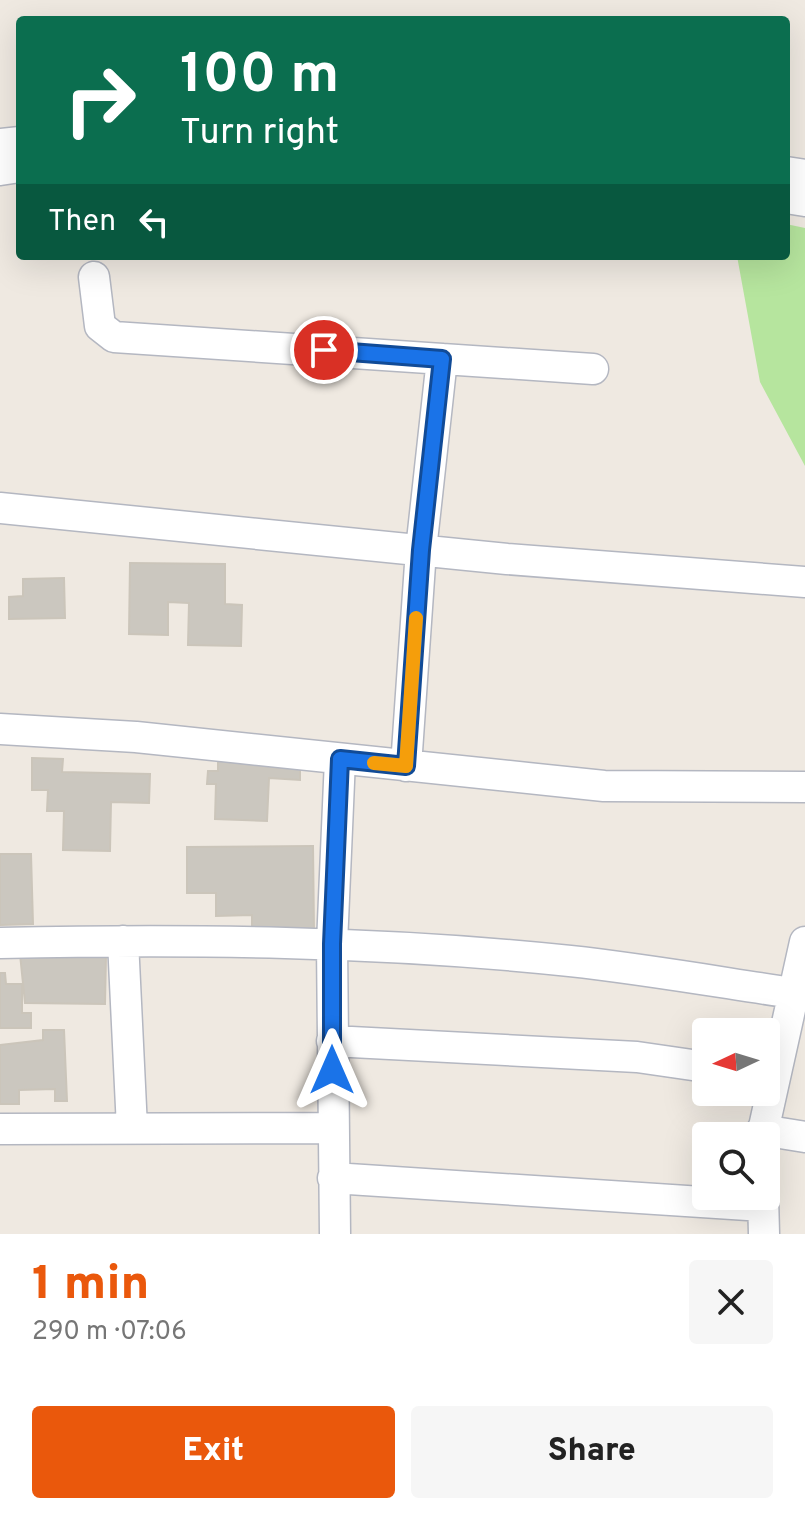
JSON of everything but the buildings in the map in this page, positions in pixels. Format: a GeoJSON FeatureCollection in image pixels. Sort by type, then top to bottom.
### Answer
{"type":"FeatureCollection","features":[{"type":"Feature","properties":{"kind":"street"},"geometry":{"type":"LineString","coordinates":[[94,277],[100,326],[114,337],[593,369]]}},
{"type":"Feature","properties":{"kind":"street"},"geometry":{"type":"LineString","coordinates":[[406,766],[421,550],[442,359]]}},
{"type":"Feature","properties":{"kind":"street"},"geometry":{"type":"LineString","coordinates":[[0,508],[421,550],[805,582]]}},
{"type":"Feature","properties":{"kind":"street"},"geometry":{"type":"LineString","coordinates":[[0,729],[136,737],[604,786],[805,787]]}},
{"type":"Feature","properties":{"kind":"street"},"geometry":{"type":"LineString","coordinates":[[335,1234],[332,944],[340,759]]}},
{"type":"Feature","properties":{"kind":"street"},"geometry":{"type":"LineString","coordinates":[[123,941],[132,1128]]}},
{"type":"Feature","properties":{"kind":"street"},"geometry":{"type":"LineString","coordinates":[[780,1049],[794,1011],[805,942]]}},
{"type":"Feature","properties":{"kind":"street"},"geometry":{"type":"LineString","coordinates":[[0,943],[332,944],[571,961],[794,1011]]}},
{"type":"Feature","properties":{"kind":"street"},"geometry":{"type":"LineString","coordinates":[[332,1041],[637,1057],[692,1065]]}},
{"type":"Feature","properties":{"kind":"street"},"geometry":{"type":"LineString","coordinates":[[0,1129],[332,1128]]}},
{"type":"Feature","properties":{"kind":"street"},"geometry":{"type":"LineString","coordinates":[[780,1135],[805,1137]]}},
{"type":"Feature","properties":{"kind":"street"},"geometry":{"type":"LineString","coordinates":[[333,1178],[763,1212]]}},
{"type":"Feature","properties":{"kind":"green space"},"geometry":{"type":"Polygon","coordinates":[[[790,225],[805,228],[805,466],[760,382],[738,260],[790,260],[790,225]]]}},
{"type":"Feature","properties":{"kind":"slow traffic"},"geometry":{"type":"LineString","coordinates":[[374,763],[406,766],[416,618]]}},
{"type":"Feature","properties":{"kind":"route"},"geometry":{"type":"LineString","coordinates":[[324,350],[442,359],[421,550],[406,766],[340,759],[332,944],[332,1070]]}}]}
